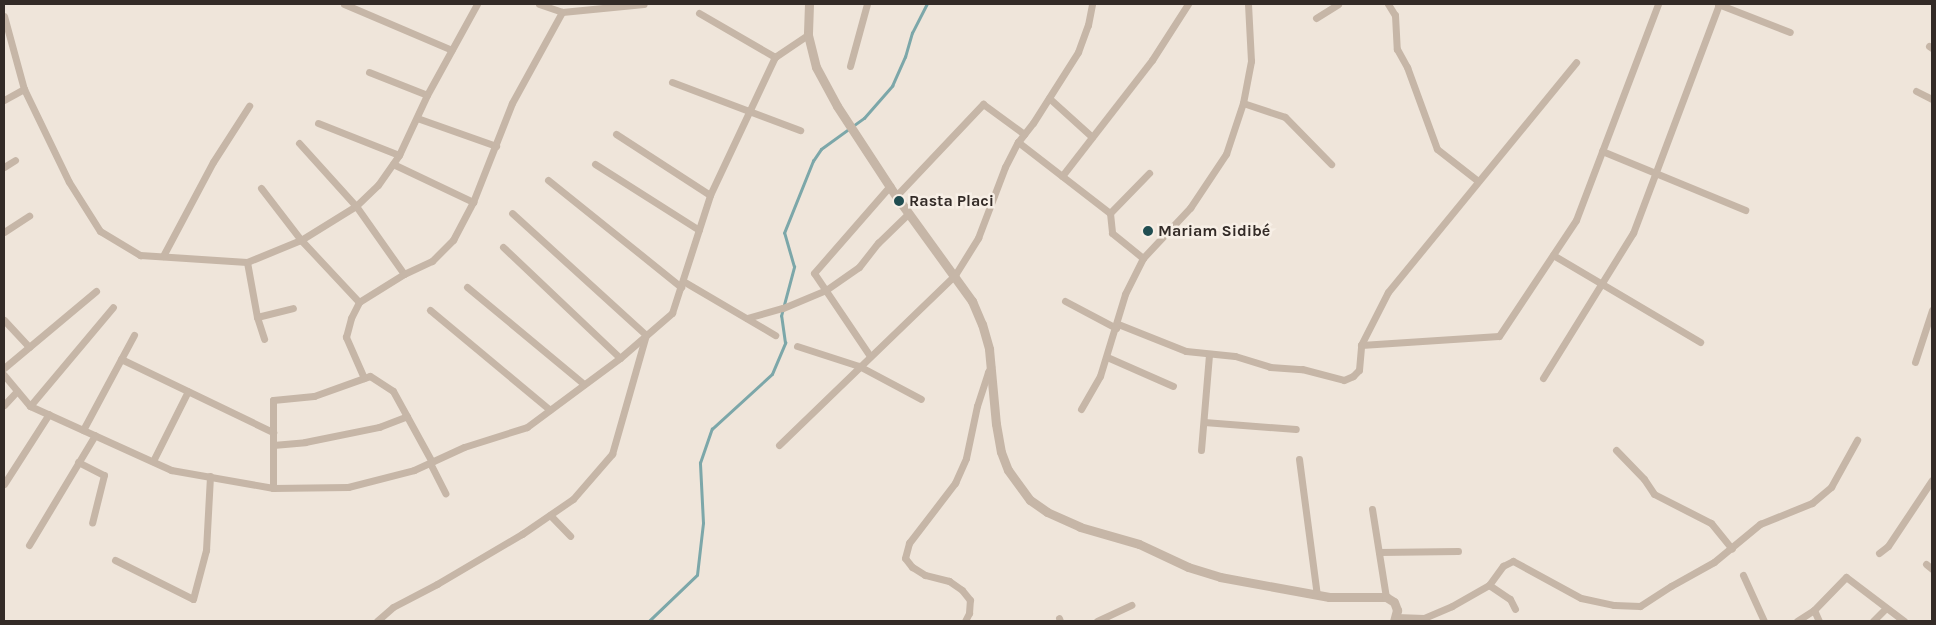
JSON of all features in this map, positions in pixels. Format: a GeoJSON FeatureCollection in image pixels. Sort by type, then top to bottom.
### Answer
{"type":"FeatureCollection","features":[{"type":"Feature","properties":{"kind":"street"},"geometry":{"type":"LineString","coordinates":[[344,4],[452,50]]}},
{"type":"Feature","properties":{"kind":"street"},"geometry":{"type":"LineString","coordinates":[[4,16],[24,89],[69,182],[100,231],[140,255],[247,262],[301,240],[356,206],[378,185],[399,156],[427,96],[477,4]]}},
{"type":"Feature","properties":{"kind":"street"},"geometry":{"type":"LineString","coordinates":[[539,4],[562,12],[578,7],[644,4]]}},
{"type":"Feature","properties":{"kind":"street"},"geometry":{"type":"LineString","coordinates":[[809,4],[808,35],[816,67],[838,106],[896,196],[972,301],[982,324],[992,367],[996,424],[1001,452],[1008,470],[1030,500],[1047,512],[1080,527],[1139,544],[1188,567],[1220,577],[1342,599],[1373,595],[1386,597],[1394,602],[1397,610],[1395,619],[1424,618],[1452,606],[1489,585],[1503,566],[1513,562],[1581,598],[1614,605],[1640,606],[1714,562],[1760,524],[1812,503],[1831,487],[1857,440]]}},
{"type":"Feature","properties":{"kind":"street"},"geometry":{"type":"LineString","coordinates":[[850,66],[868,4]]}},
{"type":"Feature","properties":{"kind":"street"},"geometry":{"type":"LineString","coordinates":[[779,445],[954,274],[978,238],[1005,167],[1018,142],[1078,52],[1088,25],[1092,4]]}},
{"type":"Feature","properties":{"kind":"street"},"geometry":{"type":"LineString","coordinates":[[1062,176],[1152,60],[1188,4]]}},
{"type":"Feature","properties":{"kind":"street"},"geometry":{"type":"LineString","coordinates":[[1081,409],[1100,376],[1117,326],[1124,294],[1143,258],[1190,208],[1214,176],[1226,154],[1243,103],[1251,61],[1248,4]]}},
{"type":"Feature","properties":{"kind":"street"},"geometry":{"type":"LineString","coordinates":[[1316,18],[1338,4]]}},
{"type":"Feature","properties":{"kind":"street"},"geometry":{"type":"LineString","coordinates":[[1388,4],[1394,15],[1397,49],[1407,67],[1437,149],[1478,181]]}},
{"type":"Feature","properties":{"kind":"street"},"geometry":{"type":"LineString","coordinates":[[1361,345],[1499,336],[1576,220],[1658,4]]}},
{"type":"Feature","properties":{"kind":"street"},"geometry":{"type":"LineString","coordinates":[[1543,378],[1634,234],[1719,4],[1790,32]]}},
{"type":"Feature","properties":{"kind":"street"},"geometry":{"type":"LineString","coordinates":[[364,378],[346,337],[351,318],[359,302],[404,274],[432,261],[453,240],[473,202],[512,103],[562,12]]}},
{"type":"Feature","properties":{"kind":"street"},"geometry":{"type":"LineString","coordinates":[[699,12],[774,58]]}},
{"type":"Feature","properties":{"kind":"street"},"geometry":{"type":"LineString","coordinates":[[4,376],[30,406],[171,470],[272,488],[348,487],[414,470],[464,447],[527,427],[620,358],[672,313],[710,195],[774,58],[808,35]]}},
{"type":"Feature","properties":{"kind":"street"},"geometry":{"type":"LineString","coordinates":[[1065,301],[1117,326],[1186,351],[1235,356],[1270,367],[1302,369],[1344,380],[1354,376],[1359,370],[1361,345],[1388,292],[1576,62]]}},
{"type":"Feature","properties":{"kind":"street"},"geometry":{"type":"LineString","coordinates":[[369,72],[427,96]]}},
{"type":"Feature","properties":{"kind":"street"},"geometry":{"type":"LineString","coordinates":[[672,82],[800,130]]}},
{"type":"Feature","properties":{"kind":"street"},"geometry":{"type":"LineString","coordinates":[[4,100],[24,89]]}},
{"type":"Feature","properties":{"kind":"street"},"geometry":{"type":"LineString","coordinates":[[1916,92],[1932,99]]}},
{"type":"Feature","properties":{"kind":"street"},"geometry":{"type":"LineString","coordinates":[[1049,98],[1092,137]]}},
{"type":"Feature","properties":{"kind":"street"},"geometry":{"type":"LineString","coordinates":[[1243,103],[1285,117],[1331,164]]}},
{"type":"Feature","properties":{"kind":"street"},"geometry":{"type":"LineString","coordinates":[[896,196],[983,104],[1024,134]]}},
{"type":"Feature","properties":{"kind":"street"},"geometry":{"type":"LineString","coordinates":[[163,256],[213,162],[249,106]]}},
{"type":"Feature","properties":{"kind":"street"},"geometry":{"type":"LineString","coordinates":[[417,118],[496,146]]}},
{"type":"Feature","properties":{"kind":"street"},"geometry":{"type":"LineString","coordinates":[[318,123],[399,156]]}},
{"type":"Feature","properties":{"kind":"street"},"geometry":{"type":"LineString","coordinates":[[616,134],[710,195]]}},
{"type":"Feature","properties":{"kind":"street"},"geometry":{"type":"LineString","coordinates":[[1018,142],[1110,213],[1112,233],[1143,258]]}},
{"type":"Feature","properties":{"kind":"street"},"geometry":{"type":"LineString","coordinates":[[299,143],[356,206],[404,274]]}},
{"type":"Feature","properties":{"kind":"street"},"geometry":{"type":"LineString","coordinates":[[1602,151],[1745,210]]}},
{"type":"Feature","properties":{"kind":"street"},"geometry":{"type":"LineString","coordinates":[[4,167],[15,160]]}},
{"type":"Feature","properties":{"kind":"street"},"geometry":{"type":"LineString","coordinates":[[393,164],[473,202]]}},
{"type":"Feature","properties":{"kind":"street"},"geometry":{"type":"LineString","coordinates":[[595,164],[699,230]]}},
{"type":"Feature","properties":{"kind":"street"},"geometry":{"type":"LineString","coordinates":[[1110,213],[1149,173]]}},
{"type":"Feature","properties":{"kind":"street"},"geometry":{"type":"LineString","coordinates":[[548,180],[682,284],[776,335]]}},
{"type":"Feature","properties":{"kind":"street"},"geometry":{"type":"LineString","coordinates":[[870,356],[814,273],[890,186]]}},
{"type":"Feature","properties":{"kind":"street"},"geometry":{"type":"LineString","coordinates":[[261,188],[301,240],[359,302]]}},
{"type":"Feature","properties":{"kind":"street"},"geometry":{"type":"LineString","coordinates":[[512,213],[646,335]]}},
{"type":"Feature","properties":{"kind":"street"},"geometry":{"type":"LineString","coordinates":[[746,318],[783,308],[826,290],[859,266],[878,242],[909,213]]}},
{"type":"Feature","properties":{"kind":"street"},"geometry":{"type":"LineString","coordinates":[[4,232],[29,216]]}},
{"type":"Feature","properties":{"kind":"street"},"geometry":{"type":"LineString","coordinates":[[504,247],[620,358]]}},
{"type":"Feature","properties":{"kind":"street"},"geometry":{"type":"LineString","coordinates":[[1553,255],[1700,342]]}},
{"type":"Feature","properties":{"kind":"street"},"geometry":{"type":"LineString","coordinates":[[247,262],[257,317],[264,339]]}},
{"type":"Feature","properties":{"kind":"street"},"geometry":{"type":"LineString","coordinates":[[467,286],[584,384]]}},
{"type":"Feature","properties":{"kind":"street"},"geometry":{"type":"LineString","coordinates":[[4,368],[96,291]]}},
{"type":"Feature","properties":{"kind":"street"},"geometry":{"type":"LineString","coordinates":[[30,406],[113,307]]}},
{"type":"Feature","properties":{"kind":"street"},"geometry":{"type":"LineString","coordinates":[[257,317],[293,308]]}},
{"type":"Feature","properties":{"kind":"street"},"geometry":{"type":"LineString","coordinates":[[430,310],[550,410]]}},
{"type":"Feature","properties":{"kind":"street"},"geometry":{"type":"LineString","coordinates":[[1914,362],[1932,310]]}},
{"type":"Feature","properties":{"kind":"street"},"geometry":{"type":"LineString","coordinates":[[4,320],[29,347]]}},
{"type":"Feature","properties":{"kind":"street"},"geometry":{"type":"LineString","coordinates":[[82,430],[134,335]]}},
{"type":"Feature","properties":{"kind":"street"},"geometry":{"type":"LineString","coordinates":[[377,621],[393,607],[446,579],[573,499],[612,454],[646,335]]}},
{"type":"Feature","properties":{"kind":"street"},"geometry":{"type":"LineString","coordinates":[[797,346],[859,366],[921,399]]}},
{"type":"Feature","properties":{"kind":"street"},"geometry":{"type":"LineString","coordinates":[[1202,450],[1209,354]]}},
{"type":"Feature","properties":{"kind":"street"},"geometry":{"type":"LineString","coordinates":[[1107,357],[1173,386]]}},
{"type":"Feature","properties":{"kind":"street"},"geometry":{"type":"LineString","coordinates":[[121,359],[273,432]]}},
{"type":"Feature","properties":{"kind":"street"},"geometry":{"type":"LineString","coordinates":[[965,621],[969,613],[970,600],[962,590],[949,581],[925,575],[912,567],[906,558],[909,543],[955,483],[966,458],[978,406],[988,372],[992,367]]}},
{"type":"Feature","properties":{"kind":"street"},"geometry":{"type":"LineString","coordinates":[[272,488],[273,400],[314,396],[370,376],[393,391],[445,492]]}},
{"type":"Feature","properties":{"kind":"street"},"geometry":{"type":"LineString","coordinates":[[4,405],[17,391]]}},
{"type":"Feature","properties":{"kind":"street"},"geometry":{"type":"LineString","coordinates":[[153,461],[188,391]]}},
{"type":"Feature","properties":{"kind":"street"},"geometry":{"type":"LineString","coordinates":[[4,484],[49,414]]}},
{"type":"Feature","properties":{"kind":"street"},"geometry":{"type":"LineString","coordinates":[[273,445],[304,442],[378,427],[407,416]]}},
{"type":"Feature","properties":{"kind":"street"},"geometry":{"type":"LineString","coordinates":[[1204,422],[1296,430]]}},
{"type":"Feature","properties":{"kind":"street"},"geometry":{"type":"LineString","coordinates":[[29,545],[95,435]]}},
{"type":"Feature","properties":{"kind":"street"},"geometry":{"type":"LineString","coordinates":[[1616,450],[1644,479],[1654,494],[1711,523],[1732,549]]}},
{"type":"Feature","properties":{"kind":"street"},"geometry":{"type":"LineString","coordinates":[[1299,459],[1317,595]]}},
{"type":"Feature","properties":{"kind":"street"},"geometry":{"type":"LineString","coordinates":[[78,462],[104,474],[92,523]]}},
{"type":"Feature","properties":{"kind":"street"},"geometry":{"type":"LineString","coordinates":[[115,560],[193,599],[206,550],[210,476]]}},
{"type":"Feature","properties":{"kind":"street"},"geometry":{"type":"LineString","coordinates":[[1879,553],[1888,546],[1930,488],[1932,480]]}},
{"type":"Feature","properties":{"kind":"street"},"geometry":{"type":"LineString","coordinates":[[1372,509],[1386,597]]}},
{"type":"Feature","properties":{"kind":"street"},"geometry":{"type":"LineString","coordinates":[[550,515],[570,536]]}},
{"type":"Feature","properties":{"kind":"street"},"geometry":{"type":"LineString","coordinates":[[1379,552],[1458,551]]}},
{"type":"Feature","properties":{"kind":"street"},"geometry":{"type":"LineString","coordinates":[[1743,575],[1764,621]]}},
{"type":"Feature","properties":{"kind":"street"},"geometry":{"type":"LineString","coordinates":[[1797,621],[1814,610],[1846,578],[1904,621]]}},
{"type":"Feature","properties":{"kind":"street"},"geometry":{"type":"LineString","coordinates":[[1489,585],[1510,598],[1516,610]]}},
{"type":"Feature","properties":{"kind":"street"},"geometry":{"type":"LineString","coordinates":[[1096,621],[1132,605]]}},
{"type":"Feature","properties":{"kind":"street"},"geometry":{"type":"LineString","coordinates":[[1873,621],[1886,608]]}},
{"type":"Feature","properties":{"kind":"street"},"geometry":{"type":"LineString","coordinates":[[1814,610],[1819,621]]}},
{"type":"Feature","properties":{"kind":"waterway"},"geometry":{"type":"LineString","coordinates":[[649,621],[697,575],[703,523],[700,463],[712,429],[772,374],[785,343],[781,316],[794,267],[784,233],[813,161],[821,149],[864,118],[892,86],[905,57],[912,33],[927,4]]}},
{"type":"Feature","properties":{"kind":"place","name":"Rasta Placi"},"geometry":{"type":"Point","coordinates":[899,201]}},
{"type":"Feature","properties":{"kind":"place","name":"Mariam Sidibé"},"geometry":{"type":"Point","coordinates":[1148,231]}}]}
